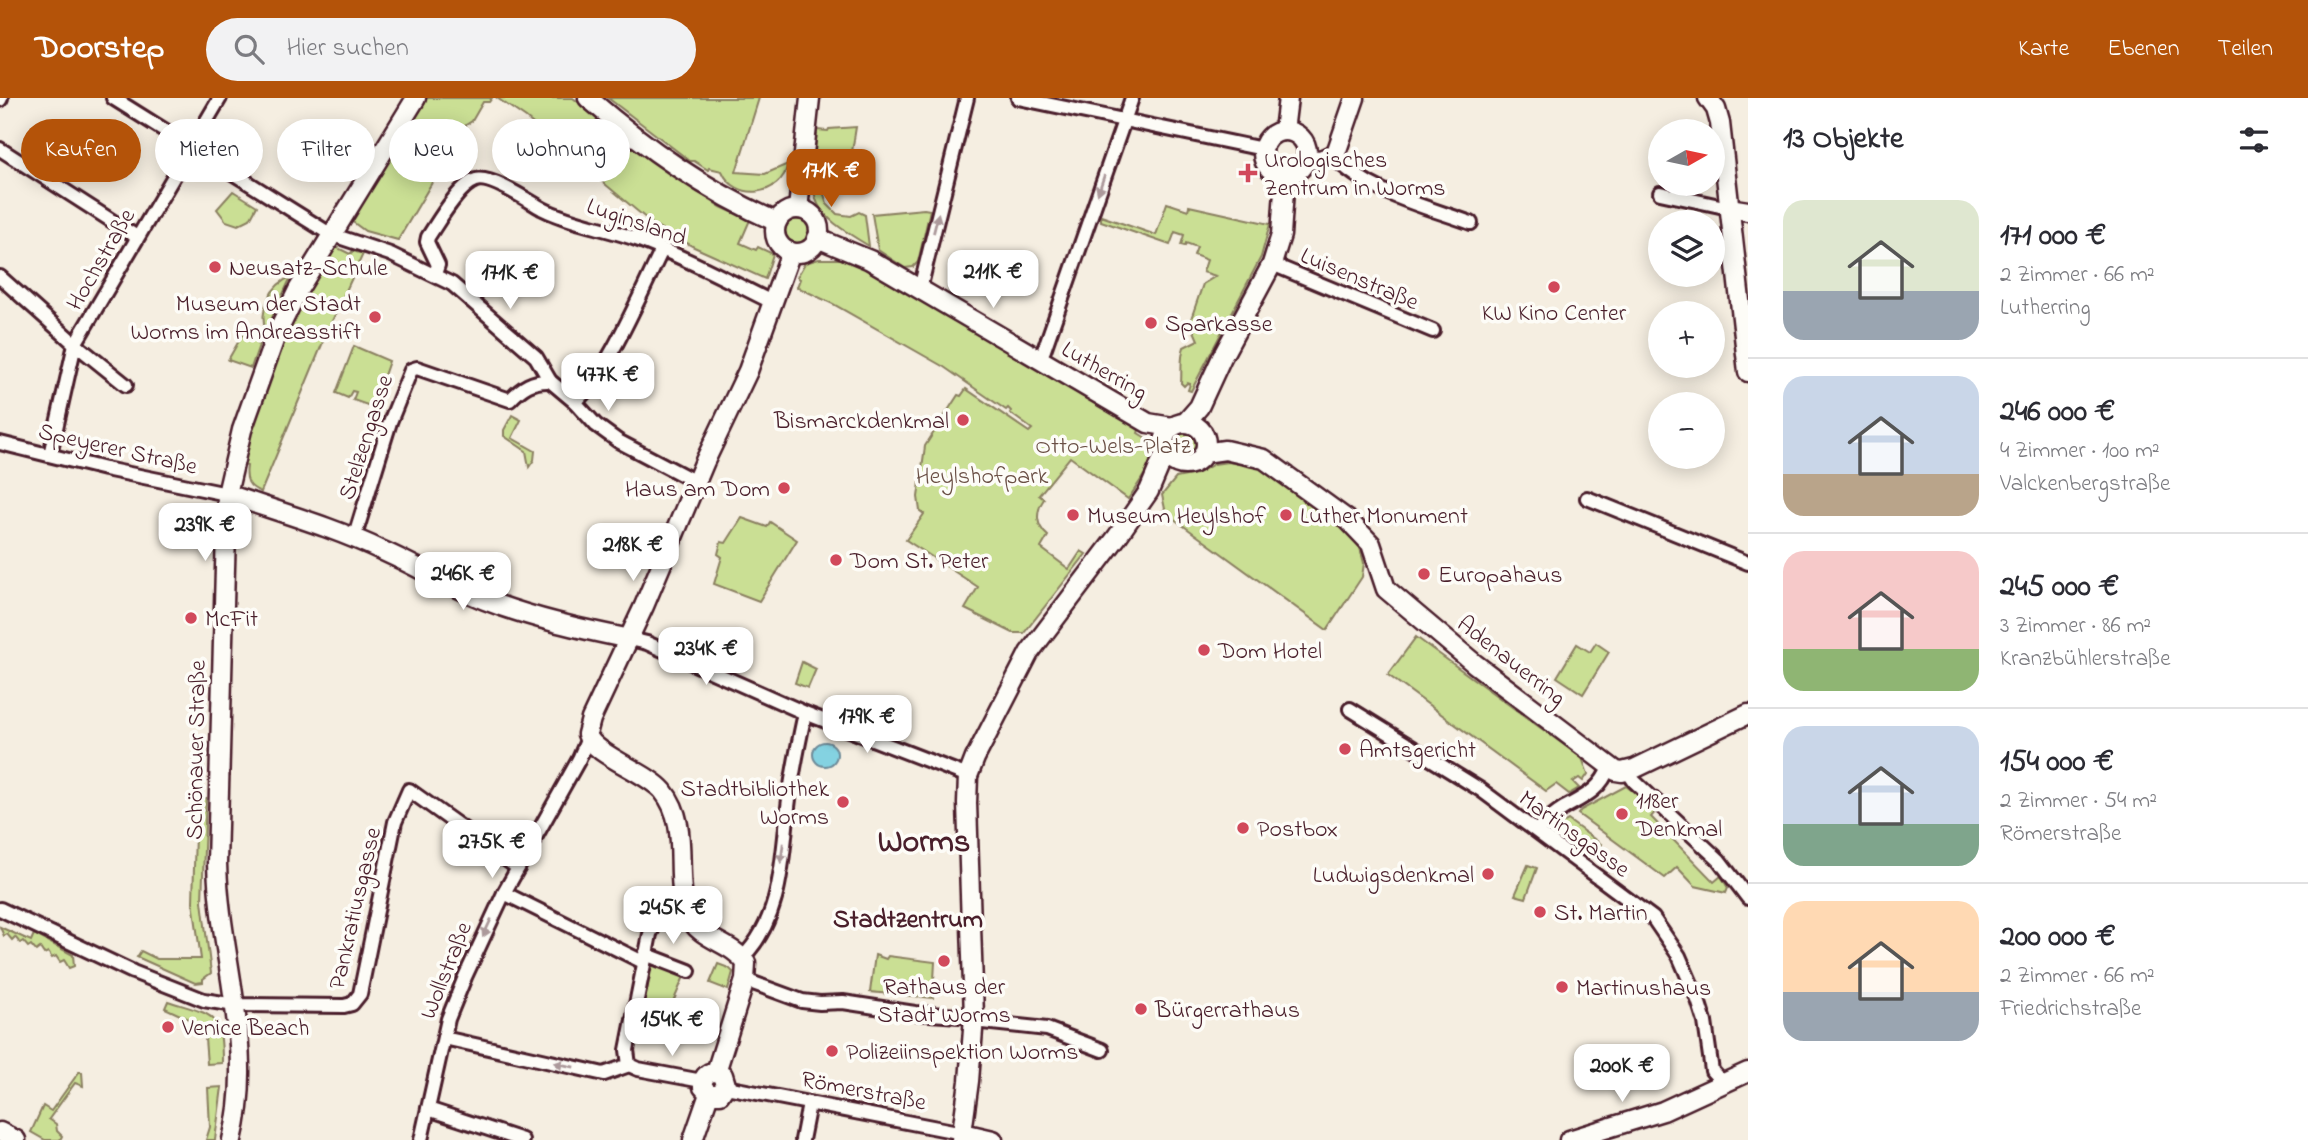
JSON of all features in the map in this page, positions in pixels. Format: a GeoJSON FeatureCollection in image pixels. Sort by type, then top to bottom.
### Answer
{"type":"FeatureCollection","features":[{"type":"Feature","properties":{"kind":"street"},"geometry":{"type":"LineString","coordinates":[[113,98],[155,124]]}},
{"type":"Feature","properties":{"kind":"street","name":"Hochstraße"},"geometry":{"type":"LineString","coordinates":[[207,119],[220,98]]}},
{"type":"Feature","properties":{"kind":"street","name":"Schönauer Straße"},"geometry":{"type":"LineString","coordinates":[[232,1140],[239,1099],[239,1038],[217,875],[227,494],[242,430],[263,369],[298,290],[416,98]]}},
{"type":"Feature","properties":{"kind":"street"},"geometry":{"type":"LineString","coordinates":[[588,98],[675,167],[712,191],[777,222]]}},
{"type":"Feature","properties":{"kind":"street"},"geometry":{"type":"LineString","coordinates":[[799,209],[810,98]]}},
{"type":"Feature","properties":{"kind":"street"},"geometry":{"type":"LineString","coordinates":[[920,289],[967,98]]}},
{"type":"Feature","properties":{"kind":"street"},"geometry":{"type":"LineString","coordinates":[[1018,98],[1263,149]]}},
{"type":"Feature","properties":{"kind":"street"},"geometry":{"type":"LineString","coordinates":[[1039,359],[1132,98]]}},
{"type":"Feature","properties":{"kind":"street"},"geometry":{"type":"LineString","coordinates":[[1284,131],[1288,98]]}},
{"type":"Feature","properties":{"kind":"street"},"geometry":{"type":"LineString","coordinates":[[1306,159],[1321,160],[1333,156],[1341,144],[1355,98]]}},
{"type":"Feature","properties":{"kind":"street"},"geometry":{"type":"LineString","coordinates":[[1708,98],[1716,109],[1720,123],[1748,371]]}},
{"type":"Feature","properties":{"kind":"street"},"geometry":{"type":"LineString","coordinates":[[1284,131],[1292,132],[1301,138],[1306,148],[1306,159],[1296,172],[1285,175],[1269,169],[1263,159],[1263,149],[1270,136],[1284,131]]}},
{"type":"Feature","properties":{"kind":"street"},"geometry":{"type":"LineString","coordinates":[[0,149],[136,237]]}},
{"type":"Feature","properties":{"kind":"street"},"geometry":{"type":"LineString","coordinates":[[1333,156],[1349,173],[1376,187],[1471,223]]}},
{"type":"Feature","properties":{"kind":"street"},"geometry":{"type":"LineString","coordinates":[[962,1137],[974,1019],[968,776],[1029,653],[1117,537],[1184,441],[1222,357],[1272,264],[1282,234],[1285,175]]}},
{"type":"Feature","properties":{"kind":"street","name":"Luginsland"},"geometry":{"type":"LineString","coordinates":[[435,274],[438,265],[427,242],[428,237],[462,191],[480,179],[494,183],[560,217],[603,228],[662,250],[774,303]]}},
{"type":"Feature","properties":{"kind":"street","name":"Hochstraße"},"geometry":{"type":"LineString","coordinates":[[50,455],[75,344],[169,182]]}},
{"type":"Feature","properties":{"kind":"street"},"geometry":{"type":"LineString","coordinates":[[248,182],[330,234],[390,254],[435,274],[465,294],[536,357],[551,381],[575,402],[590,420],[611,437],[696,482]]}},
{"type":"Feature","properties":{"kind":"street"},"geometry":{"type":"LineString","coordinates":[[1674,196],[1748,211]]}},
{"type":"Feature","properties":{"kind":"street"},"geometry":{"type":"LineString","coordinates":[[799,209],[814,217],[818,225],[817,238],[804,252],[790,252],[782,248],[775,231],[777,222],[786,212],[799,209]]}},
{"type":"Feature","properties":{"kind":"street","name":"Lutherring"},"geometry":{"type":"LineString","coordinates":[[817,238],[861,255],[1148,423],[1184,441],[1257,456],[1271,463],[1360,531],[1371,544],[1385,590]]}},
{"type":"Feature","properties":{"kind":"street"},"geometry":{"type":"LineString","coordinates":[[575,402],[604,365],[662,250]]}},
{"type":"Feature","properties":{"kind":"street","name":"Wollstraße"},"geometry":{"type":"LineString","coordinates":[[421,1140],[448,1019],[465,977],[518,867],[579,759],[588,738],[591,719],[748,371],[790,252]]}},
{"type":"Feature","properties":{"kind":"street","name":"Luisenstraße"},"geometry":{"type":"LineString","coordinates":[[1272,264],[1433,331]]}},
{"type":"Feature","properties":{"kind":"street"},"geometry":{"type":"LineString","coordinates":[[0,277],[126,385]]}},
{"type":"Feature","properties":{"kind":"street","name":"Stelzengasse"},"geometry":{"type":"LineString","coordinates":[[354,539],[409,371],[417,368],[510,400],[518,391],[533,382],[551,381]]}},
{"type":"Feature","properties":{"kind":"street","name":"Speyerer Straße"},"geometry":{"type":"LineString","coordinates":[[0,443],[227,494]]}},
{"type":"Feature","properties":{"kind":"street"},"geometry":{"type":"LineString","coordinates":[[227,494],[354,539],[486,600],[546,620],[647,643],[805,713],[968,776]]}},
{"type":"Feature","properties":{"kind":"street"},"geometry":{"type":"LineString","coordinates":[[1587,498],[1748,563]]}},
{"type":"Feature","properties":{"kind":"street","name":"Adenauerring"},"geometry":{"type":"LineString","coordinates":[[1385,590],[1475,664],[1609,767]]}},
{"type":"Feature","properties":{"kind":"street","name":"Martinsgasse"},"geometry":{"type":"LineString","coordinates":[[1350,709],[1481,790],[1642,908],[1661,927],[1679,956],[1698,1000],[1705,1022],[1712,1072],[1724,1084]]}},
{"type":"Feature","properties":{"kind":"street"},"geometry":{"type":"LineString","coordinates":[[742,958],[761,933],[775,896],[805,713]]}},
{"type":"Feature","properties":{"kind":"street"},"geometry":{"type":"LineString","coordinates":[[1537,830],[1555,814],[1590,794],[1602,781],[1609,767],[1628,772],[1748,715]]}},
{"type":"Feature","properties":{"kind":"street"},"geometry":{"type":"LineString","coordinates":[[588,738],[593,745],[648,777],[668,797],[680,834],[683,894],[690,919],[696,928],[742,958],[747,971],[693,1140]]}},
{"type":"Feature","properties":{"kind":"street"},"geometry":{"type":"LineString","coordinates":[[1628,772],[1634,781],[1719,860],[1748,898]]}},
{"type":"Feature","properties":{"kind":"street","name":"Pankratiusgasse"},"geometry":{"type":"LineString","coordinates":[[235,1005],[337,1007],[349,1006],[355,1002],[361,989],[395,822],[409,790],[518,867]]}},
{"type":"Feature","properties":{"kind":"street"},"geometry":{"type":"LineString","coordinates":[[505,893],[644,958],[689,971]]}},
{"type":"Feature","properties":{"kind":"street"},"geometry":{"type":"LineString","coordinates":[[629,1065],[627,1051],[644,958],[658,914],[683,894]]}},
{"type":"Feature","properties":{"kind":"street"},"geometry":{"type":"LineString","coordinates":[[0,909],[133,972],[204,1000],[235,1005]]}},
{"type":"Feature","properties":{"kind":"street"},"geometry":{"type":"LineString","coordinates":[[745,980],[792,999],[814,1003],[843,1002],[1047,1029],[1102,1050]]}},
{"type":"Feature","properties":{"kind":"street","name":"Römerstraße"},"geometry":{"type":"LineString","coordinates":[[444,1038],[604,1073],[629,1065],[962,1137],[993,1140]]}},
{"type":"Feature","properties":{"kind":"street"},"geometry":{"type":"LineString","coordinates":[[1569,1140],[1646,1117],[1748,1072]]}},
{"type":"Feature","properties":{"kind":"street"},"geometry":{"type":"LineString","coordinates":[[802,1140],[809,1104]]}},
{"type":"Feature","properties":{"kind":"street"},"geometry":{"type":"LineString","coordinates":[[428,1109],[522,1140]]}},
{"type":"Feature","properties":{"kind":"street"},"geometry":{"type":"LineString","coordinates":[[0,1132],[16,1140]]}},
{"type":"Feature","properties":{"kind":"green space"},"geometry":{"type":"Polygon","coordinates":[[[424,98],[492,98],[489,102],[483,102],[473,119],[411,119],[424,98]]]}},
{"type":"Feature","properties":{"kind":"green space"},"geometry":{"type":"Polygon","coordinates":[[[497,98],[573,98],[600,119],[527,119],[497,98]]]}},
{"type":"Feature","properties":{"kind":"green space"},"geometry":{"type":"Polygon","coordinates":[[[608,98],[759,98],[736,172],[765,174],[788,164],[784,175],[777,183],[757,192],[737,188],[728,181],[722,171],[708,170],[690,161],[608,98]]]}},
{"type":"Feature","properties":{"kind":"green space"},"geometry":{"type":"Polygon","coordinates":[[[856,127],[851,158],[835,154],[831,171],[827,171],[823,191],[827,204],[837,214],[851,216],[859,212],[865,215],[869,246],[833,222],[822,211],[814,188],[817,130],[856,127]]]}},
{"type":"Feature","properties":{"kind":"green space"},"geometry":{"type":"Polygon","coordinates":[[[630,143],[670,174],[721,207],[750,220],[740,243],[773,254],[765,279],[694,247],[654,225],[603,182],[630,182],[630,143]]]}},
{"type":"Feature","properties":{"kind":"green space"},"geometry":{"type":"Polygon","coordinates":[[[389,156],[389,182],[432,182],[398,240],[365,231],[350,220],[389,156]]]}},
{"type":"Feature","properties":{"kind":"green space"},"geometry":{"type":"Polygon","coordinates":[[[233,191],[257,206],[250,219],[238,225],[226,221],[217,209],[233,191]]]}},
{"type":"Feature","properties":{"kind":"green space"},"geometry":{"type":"Polygon","coordinates":[[[1167,203],[1188,210],[1189,206],[1270,224],[1261,257],[1191,391],[1188,390],[1190,384],[1184,386],[1181,383],[1184,347],[1198,340],[1190,322],[1203,284],[1216,276],[1203,272],[1207,260],[1194,255],[1197,247],[1186,243],[1185,246],[1181,245],[1184,235],[1175,232],[1170,245],[1101,221],[1101,216],[1156,235],[1167,203]]]}},
{"type":"Feature","properties":{"kind":"green space"},"geometry":{"type":"Polygon","coordinates":[[[930,210],[918,262],[913,267],[905,268],[878,250],[872,214],[930,210]]]}},
{"type":"Feature","properties":{"kind":"green space"},"geometry":{"type":"Polygon","coordinates":[[[797,218],[806,222],[810,231],[806,240],[797,244],[788,240],[784,231],[788,222],[797,218]]]}},
{"type":"Feature","properties":{"kind":"green space"},"geometry":{"type":"Polygon","coordinates":[[[336,247],[350,254],[353,251],[363,254],[328,330],[261,492],[250,485],[247,466],[242,465],[245,447],[276,353],[297,306],[332,248],[336,247]]]}},
{"type":"Feature","properties":{"kind":"green space"},"geometry":{"type":"Polygon","coordinates":[[[840,256],[860,262],[1126,419],[1153,446],[1154,454],[1148,467],[1128,499],[1070,457],[1039,495],[1044,499],[1038,519],[1048,536],[1041,548],[1069,569],[1081,551],[1086,554],[1024,633],[1013,633],[965,609],[978,587],[906,540],[924,514],[920,511],[918,497],[925,446],[958,395],[961,396],[966,389],[1029,432],[1032,429],[1010,413],[1008,408],[1006,410],[944,367],[833,304],[797,287],[800,279],[797,277],[805,263],[819,259],[839,259],[840,256]]]}},
{"type":"Feature","properties":{"kind":"green space"},"geometry":{"type":"Polygon","coordinates":[[[291,277],[266,331],[264,315],[268,299],[278,286],[291,277]]]}},
{"type":"Feature","properties":{"kind":"green space"},"geometry":{"type":"Polygon","coordinates":[[[244,332],[256,339],[259,345],[251,368],[228,360],[244,332]]]}},
{"type":"Feature","properties":{"kind":"green space"},"geometry":{"type":"Polygon","coordinates":[[[354,346],[389,361],[373,407],[353,400],[356,392],[352,391],[348,398],[336,393],[354,346]]]}},
{"type":"Feature","properties":{"kind":"green space"},"geometry":{"type":"Polygon","coordinates":[[[512,415],[521,420],[512,438],[535,451],[534,460],[529,467],[526,451],[504,436],[504,430],[512,415]]]}},
{"type":"Feature","properties":{"kind":"green space"},"geometry":{"type":"Polygon","coordinates":[[[1185,430],[1195,434],[1199,444],[1195,454],[1185,458],[1175,454],[1171,444],[1175,434],[1185,430]]]}},
{"type":"Feature","properties":{"kind":"green space"},"geometry":{"type":"Polygon","coordinates":[[[1228,462],[1264,469],[1324,513],[1352,537],[1360,548],[1364,563],[1362,577],[1327,630],[1163,511],[1165,509],[1162,495],[1176,478],[1196,474],[1214,464],[1228,462]]]}},
{"type":"Feature","properties":{"kind":"green space"},"geometry":{"type":"Polygon","coordinates":[[[742,518],[767,527],[770,522],[797,540],[759,601],[714,584],[722,557],[718,554],[721,542],[726,543],[742,518]]]}},
{"type":"Feature","properties":{"kind":"green space"},"geometry":{"type":"Polygon","coordinates":[[[1416,637],[1582,758],[1588,774],[1583,781],[1579,778],[1573,782],[1579,788],[1569,794],[1556,784],[1546,791],[1388,675],[1416,637]]]}},
{"type":"Feature","properties":{"kind":"green space"},"geometry":{"type":"Polygon","coordinates":[[[1596,643],[1609,652],[1583,694],[1557,677],[1577,644],[1590,652],[1596,643]]]}},
{"type":"Feature","properties":{"kind":"green space"},"geometry":{"type":"Polygon","coordinates":[[[802,662],[816,669],[808,688],[795,683],[802,662]]]}},
{"type":"Feature","properties":{"kind":"green space"},"geometry":{"type":"Polygon","coordinates":[[[1626,786],[1657,810],[1651,817],[1714,882],[1721,876],[1728,888],[1726,893],[1695,886],[1677,867],[1665,878],[1578,814],[1626,786]]]}},
{"type":"Feature","properties":{"kind":"green space"},"geometry":{"type":"Polygon","coordinates":[[[196,798],[206,798],[202,901],[211,973],[203,982],[195,983],[137,957],[141,951],[157,959],[201,959],[193,902],[196,798]]]}},
{"type":"Feature","properties":{"kind":"green space"},"geometry":{"type":"Polygon","coordinates":[[[1568,820],[1601,844],[1599,847],[1588,840],[1578,853],[1553,834],[1568,820]]]}},
{"type":"Feature","properties":{"kind":"green space"},"geometry":{"type":"Polygon","coordinates":[[[1528,865],[1537,868],[1526,898],[1515,895],[1528,865]]]}},
{"type":"Feature","properties":{"kind":"green space"},"geometry":{"type":"Polygon","coordinates":[[[0,927],[31,941],[34,934],[73,955],[74,966],[69,968],[64,960],[60,962],[56,956],[52,958],[48,952],[44,954],[40,948],[36,951],[23,941],[20,943],[15,937],[12,940],[7,934],[4,936],[0,927]]]}},
{"type":"Feature","properties":{"kind":"green space"},"geometry":{"type":"Polygon","coordinates":[[[875,955],[886,959],[888,956],[935,962],[933,998],[870,992],[875,955]]]}},
{"type":"Feature","properties":{"kind":"green space"},"geometry":{"type":"Polygon","coordinates":[[[652,963],[685,974],[668,1014],[679,1019],[677,1027],[641,1021],[652,963]]]}},
{"type":"Feature","properties":{"kind":"green space"},"geometry":{"type":"Polygon","coordinates":[[[718,964],[733,972],[728,990],[710,983],[718,964]]]}},
{"type":"Feature","properties":{"kind":"green space"},"geometry":{"type":"Polygon","coordinates":[[[168,1001],[205,1013],[212,1018],[220,1033],[222,1063],[207,1064],[204,1026],[165,1008],[168,1001]]]}},
{"type":"Feature","properties":{"kind":"green space"},"geometry":{"type":"Polygon","coordinates":[[[79,1072],[82,1072],[83,1086],[75,1083],[49,1119],[56,1124],[57,1131],[62,1136],[60,1140],[45,1140],[31,1132],[43,1106],[51,1111],[79,1072]]]}},
{"type":"Feature","properties":{"kind":"green space"},"geometry":{"type":"Polygon","coordinates":[[[222,1087],[215,1140],[206,1140],[210,1127],[208,1088],[222,1087]]]}},
{"type":"Feature","properties":{"kind":"water"},"geometry":{"type":"Polygon","coordinates":[[[825,742],[833,746],[837,754],[833,762],[825,766],[817,762],[813,754],[817,746],[825,742]]]}},
{"type":"Feature","properties":{"kind":"place","name":"Urologisches Zentrum in Worms"},"geometry":{"type":"Point","coordinates":[1248,173]}},
{"type":"Feature","properties":{"kind":"place","name":"Neusatz-Schule"},"geometry":{"type":"Point","coordinates":[215,267]}},
{"type":"Feature","properties":{"kind":"place","name":"KW Kino Center"},"geometry":{"type":"Point","coordinates":[1554,287]}},
{"type":"Feature","properties":{"kind":"place","name":"Museum der Stadt Worms im Andreasstift"},"geometry":{"type":"Point","coordinates":[375,317]}},
{"type":"Feature","properties":{"kind":"place","name":"Sparkasse"},"geometry":{"type":"Point","coordinates":[1151,323]}},
{"type":"Feature","properties":{"kind":"place","name":"Bismarckdenkmal"},"geometry":{"type":"Point","coordinates":[963,420]}},
{"type":"Feature","properties":{"kind":"place","name":"Haus am Dom"},"geometry":{"type":"Point","coordinates":[784,488]}},
{"type":"Feature","properties":{"kind":"place","name":"Museum Heylshof"},"geometry":{"type":"Point","coordinates":[1073,515]}},
{"type":"Feature","properties":{"kind":"place","name":"Luther Monument"},"geometry":{"type":"Point","coordinates":[1286,515]}},
{"type":"Feature","properties":{"kind":"place","name":"Dom St. Peter"},"geometry":{"type":"Point","coordinates":[836,560]}},
{"type":"Feature","properties":{"kind":"place","name":"Europahaus"},"geometry":{"type":"Point","coordinates":[1424,574]}},
{"type":"Feature","properties":{"kind":"place","name":"McFit"},"geometry":{"type":"Point","coordinates":[191,618]}},
{"type":"Feature","properties":{"kind":"place","name":"Dom Hotel"},"geometry":{"type":"Point","coordinates":[1204,650]}},
{"type":"Feature","properties":{"kind":"place","name":"Amtsgericht"},"geometry":{"type":"Point","coordinates":[1345,749]}},
{"type":"Feature","properties":{"kind":"place","name":"Stadtbibliothek Worms"},"geometry":{"type":"Point","coordinates":[843,802]}},
{"type":"Feature","properties":{"kind":"place","name":"118er Denkmal"},"geometry":{"type":"Point","coordinates":[1622,814]}},
{"type":"Feature","properties":{"kind":"place","name":"Postbox"},"geometry":{"type":"Point","coordinates":[1243,828]}},
{"type":"Feature","properties":{"kind":"place","name":"Ludwigsdenkmal"},"geometry":{"type":"Point","coordinates":[1488,874]}},
{"type":"Feature","properties":{"kind":"place","name":"St. Martin"},"geometry":{"type":"Point","coordinates":[1540,912]}},
{"type":"Feature","properties":{"kind":"place","name":"Rathaus der Stadt Worms"},"geometry":{"type":"Point","coordinates":[944,961]}},
{"type":"Feature","properties":{"kind":"place","name":"Martinushaus"},"geometry":{"type":"Point","coordinates":[1562,987]}},
{"type":"Feature","properties":{"kind":"place","name":"Bürgerrathaus"},"geometry":{"type":"Point","coordinates":[1141,1009]}},
{"type":"Feature","properties":{"kind":"place","name":"Venice Beach"},"geometry":{"type":"Point","coordinates":[168,1027]}},
{"type":"Feature","properties":{"kind":"place","name":"Polizeiinspektion Worms"},"geometry":{"type":"Point","coordinates":[832,1051]}},
{"type":"Feature","properties":{"kind":"district","name":"Worms"},"geometry":{"type":"Point","coordinates":[924,840]}},
{"type":"Feature","properties":{"kind":"district","name":"Stadtzentrum"},"geometry":{"type":"Point","coordinates":[908,918]}},
{"type":"Feature","properties":{"kind":"park label","name":"Otto-Wels-Platz"},"geometry":{"type":"Point","coordinates":[1113,445]}},
{"type":"Feature","properties":{"kind":"park label","name":"Heylshofpark"},"geometry":{"type":"Point","coordinates":[982,475]}}]}
